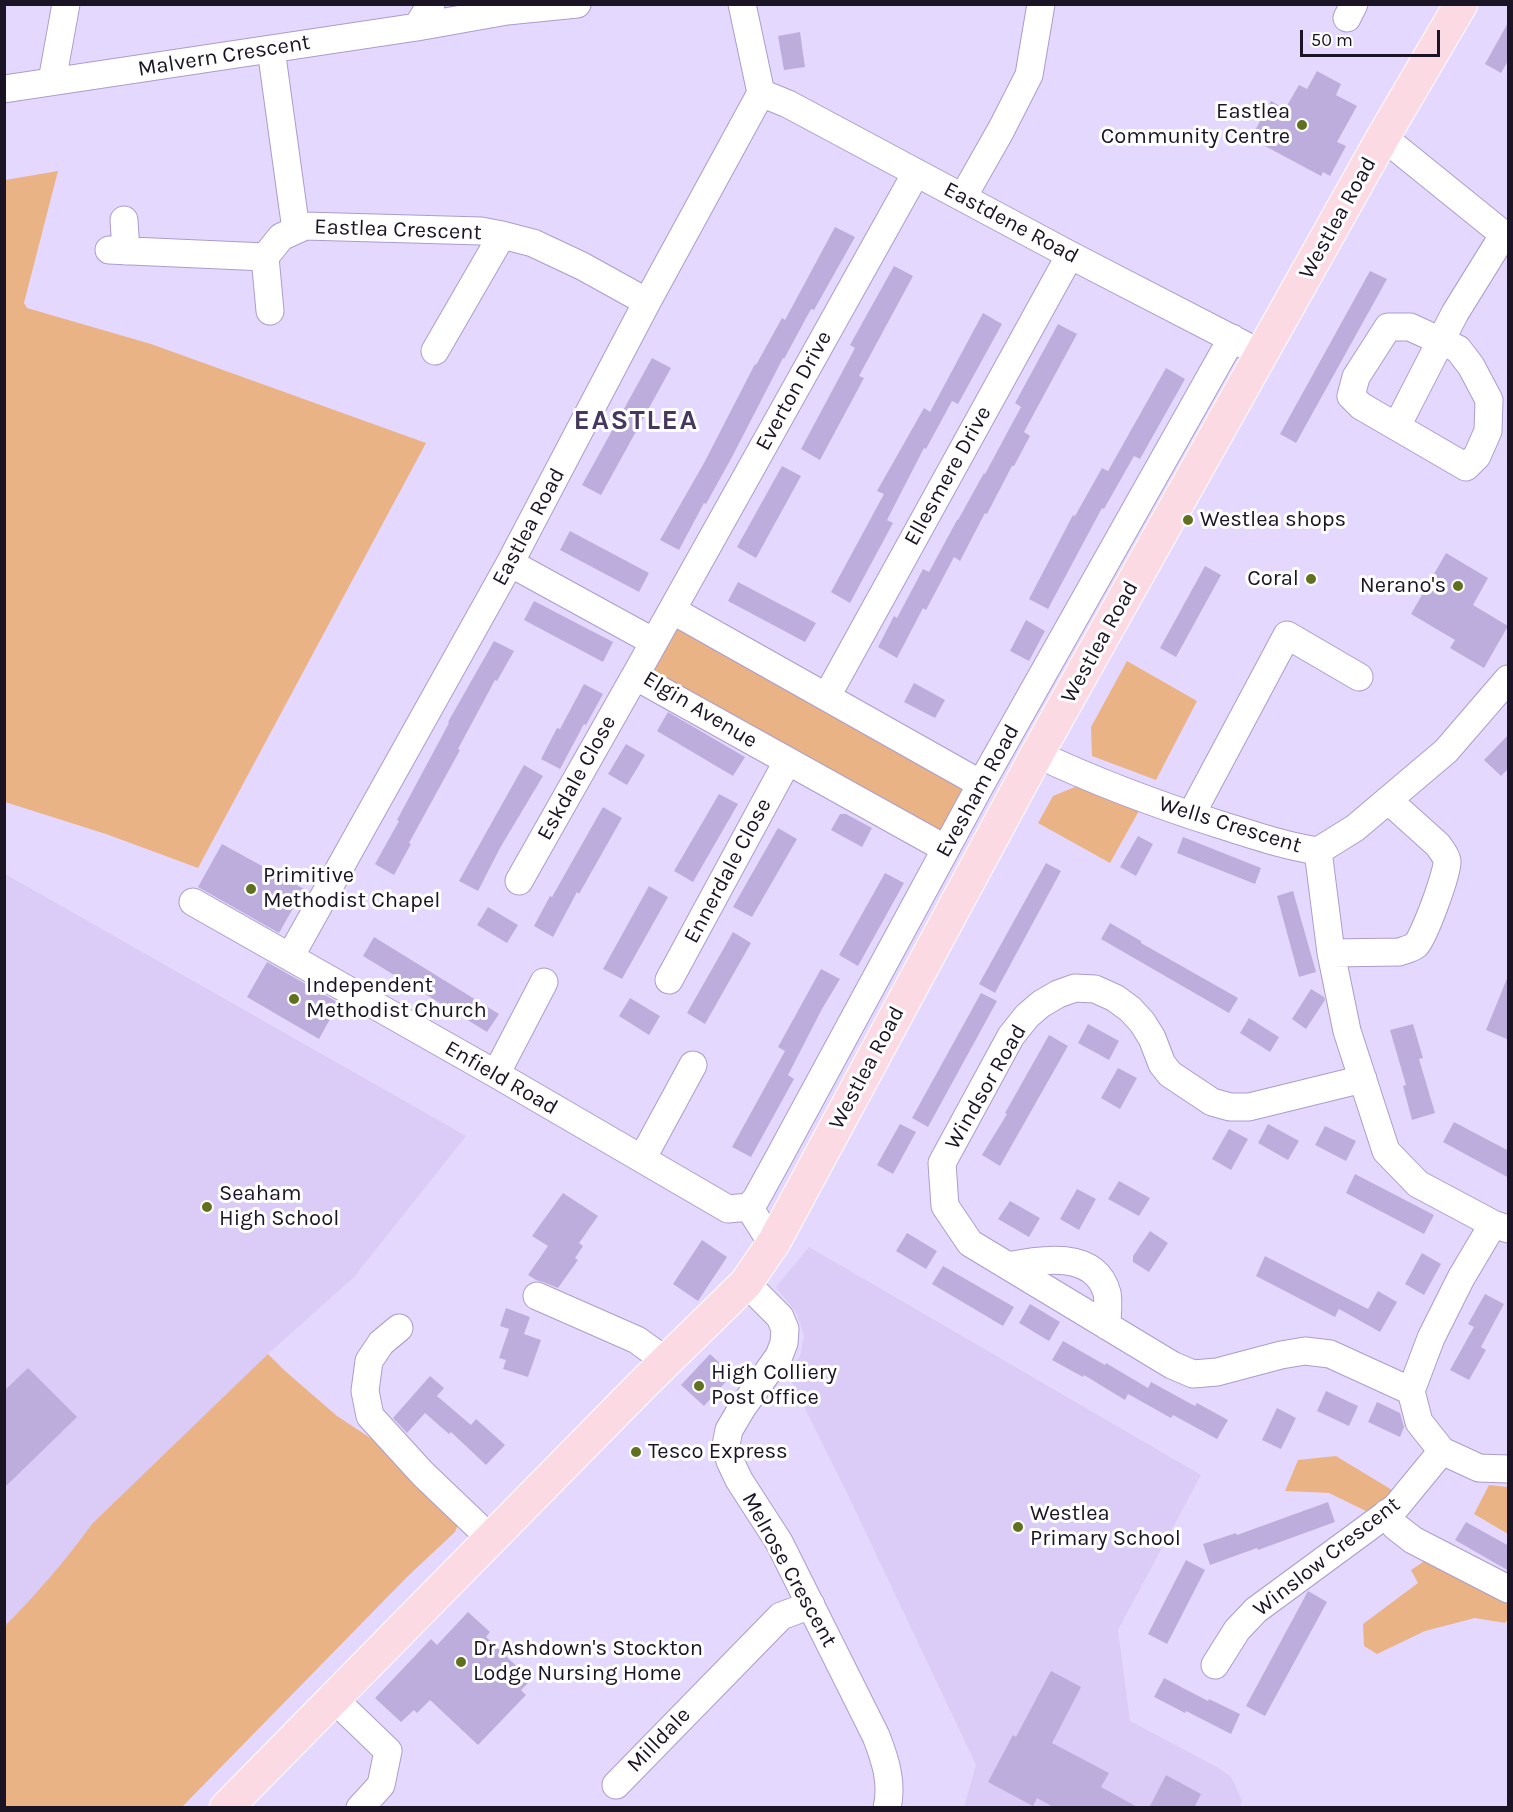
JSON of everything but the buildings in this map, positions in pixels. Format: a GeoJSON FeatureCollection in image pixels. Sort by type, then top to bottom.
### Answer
{"type":"FeatureCollection","features":[{"type":"Feature","properties":{"kind":"main road","name":"Westlea Road"},"geometry":{"type":"LineString","coordinates":[[226,1808],[490,1538],[746,1283],[774,1242],[1037,754],[1383,137],[1461,4]]}},
{"type":"Feature","properties":{"kind":"street"},"geometry":{"type":"LineString","coordinates":[[52,81],[66,4]]}},
{"type":"Feature","properties":{"kind":"street"},"geometry":{"type":"LineString","coordinates":[[417,27],[431,4]]}},
{"type":"Feature","properties":{"kind":"street","name":"Malvern Crescent"},"geometry":{"type":"LineString","coordinates":[[4,89],[417,27],[504,8],[577,4]]}},
{"type":"Feature","properties":{"kind":"street"},"geometry":{"type":"LineString","coordinates":[[742,4],[761,93]]}},
{"type":"Feature","properties":{"kind":"street"},"geometry":{"type":"LineString","coordinates":[[963,197],[1029,75],[1041,4]]}},
{"type":"Feature","properties":{"kind":"street"},"geometry":{"type":"LineString","coordinates":[[271,49],[296,230]]}},
{"type":"Feature","properties":{"kind":"street","name":"Eastdene Road"},"geometry":{"type":"LineString","coordinates":[[761,93],[788,104],[1070,255],[1262,353]]}},
{"type":"Feature","properties":{"kind":"street","name":"Eastlea Road"},"geometry":{"type":"LineString","coordinates":[[290,957],[510,563],[647,302],[761,93]]}},
{"type":"Feature","properties":{"kind":"street"},"geometry":{"type":"LineString","coordinates":[[1383,137],[1506,236],[1455,313],[1397,426]]}},
{"type":"Feature","properties":{"kind":"street","name":"Everton Drive"},"geometry":{"type":"LineString","coordinates":[[672,610],[916,173]]}},
{"type":"Feature","properties":{"kind":"street"},"geometry":{"type":"LineString","coordinates":[[124,219],[118,251],[265,257],[270,311]]}},
{"type":"Feature","properties":{"kind":"street","name":"Eastlea Crescent"},"geometry":{"type":"LineString","coordinates":[[265,257],[281,237],[305,226],[481,231],[533,243],[582,266],[647,302]]}},
{"type":"Feature","properties":{"kind":"street"},"geometry":{"type":"LineString","coordinates":[[448,344],[502,236]]}},
{"type":"Feature","properties":{"kind":"street","name":"Ellesmere Drive"},"geometry":{"type":"LineString","coordinates":[[827,696],[1070,255]]}},
{"type":"Feature","properties":{"kind":"street"},"geometry":{"type":"LineString","coordinates":[[1388,327],[1410,327],[1442,341],[1458,349],[1471,366],[1489,400],[1488,431],[1477,456],[1466,467],[1361,406],[1352,396],[1356,377],[1388,327]]}},
{"type":"Feature","properties":{"kind":"street","name":"Evesham Road"},"geometry":{"type":"LineString","coordinates":[[749,1207],[756,1199],[820,1083],[981,784],[1232,338]]}},
{"type":"Feature","properties":{"kind":"street"},"geometry":{"type":"LineString","coordinates":[[510,563],[654,642]]}},
{"type":"Feature","properties":{"kind":"street"},"geometry":{"type":"LineString","coordinates":[[672,610],[981,784]]}},
{"type":"Feature","properties":{"kind":"street","name":"Elgin Avenue"},"geometry":{"type":"LineString","coordinates":[[672,610],[635,676],[946,849]]}},
{"type":"Feature","properties":{"kind":"street"},"geometry":{"type":"LineString","coordinates":[[1191,815],[1287,635],[1359,677]]}},
{"type":"Feature","properties":{"kind":"street","name":"Eskdale Close"},"geometry":{"type":"LineString","coordinates":[[519,881],[635,676]]}},
{"type":"Feature","properties":{"kind":"street","name":"Wells Crescent"},"geometry":{"type":"LineString","coordinates":[[1037,754],[1092,779],[1191,815],[1292,847],[1318,851],[1355,828],[1446,751],[1509,679]]}},
{"type":"Feature","properties":{"kind":"street","name":"Ennerdale Close"},"geometry":{"type":"LineString","coordinates":[[669,980],[787,762]]}},
{"type":"Feature","properties":{"kind":"street"},"geometry":{"type":"LineString","coordinates":[[1331,953],[1399,952],[1408,949],[1416,945],[1420,939],[1434,905],[1446,872],[1447,862],[1444,854],[1438,845],[1388,800]]}},
{"type":"Feature","properties":{"kind":"street"},"geometry":{"type":"LineString","coordinates":[[1318,851],[1331,953],[1347,1031],[1386,1151],[1418,1184],[1501,1227],[1461,1278],[1431,1338],[1411,1391],[1419,1422],[1442,1451],[1479,1468],[1509,1469]]}},
{"type":"Feature","properties":{"kind":"street","name":"Enfield Road"},"geometry":{"type":"LineString","coordinates":[[193,902],[728,1209],[749,1207]]}},
{"type":"Feature","properties":{"kind":"street"},"geometry":{"type":"LineString","coordinates":[[496,1074],[544,982]]}},
{"type":"Feature","properties":{"kind":"street","name":"Windsor Road"},"geometry":{"type":"LineString","coordinates":[[1363,1079],[1249,1107],[1230,1107],[1212,1102],[1170,1074],[1162,1064],[1152,1038],[1130,1009],[1115,998],[1095,989],[1075,988],[1058,994],[1027,1016],[1011,1036],[942,1163],[945,1206],[970,1243],[1172,1365],[1193,1374],[1217,1372],[1305,1351],[1330,1354],[1411,1391]]}},
{"type":"Feature","properties":{"kind":"street"},"geometry":{"type":"LineString","coordinates":[[642,1160],[693,1065]]}},
{"type":"Feature","properties":{"kind":"street"},"geometry":{"type":"LineString","coordinates":[[820,1083],[850,1099]]}},
{"type":"Feature","properties":{"kind":"street"},"geometry":{"type":"LineString","coordinates":[[749,1207],[766,1234],[774,1242]]}},
{"type":"Feature","properties":{"kind":"street"},"geometry":{"type":"LineString","coordinates":[[1008,1266],[1045,1260],[1077,1262],[1095,1257],[1096,1274],[1107,1295],[1107,1326]]}},
{"type":"Feature","properties":{"kind":"street","name":"Melrose Crescent"},"geometry":{"type":"LineString","coordinates":[[746,1283],[780,1317],[786,1329],[779,1356],[729,1430],[726,1445],[730,1461],[739,1480],[779,1542],[876,1736],[888,1767],[887,1808]]}},
{"type":"Feature","properties":{"kind":"street"},"geometry":{"type":"LineString","coordinates":[[537,1296],[637,1340],[666,1361]]}},
{"type":"Feature","properties":{"kind":"street"},"geometry":{"type":"LineString","coordinates":[[399,1328],[381,1343],[369,1361],[366,1391],[370,1416],[423,1474],[490,1538]]}},
{"type":"Feature","properties":{"kind":"street","name":"Winslow Crescent"},"geometry":{"type":"LineString","coordinates":[[1215,1665],[1237,1630],[1257,1610],[1396,1507],[1442,1451]]}},
{"type":"Feature","properties":{"kind":"street"},"geometry":{"type":"LineString","coordinates":[[1387,1512],[1395,1526],[1413,1540],[1509,1589]]}},
{"type":"Feature","properties":{"kind":"street","name":"Milldale"},"geometry":{"type":"LineString","coordinates":[[616,1785],[628,1759],[781,1616],[811,1605]]}},
{"type":"Feature","properties":{"kind":"street"},"geometry":{"type":"LineString","coordinates":[[334,1699],[388,1751],[381,1785],[360,1808]]}},
{"type":"Feature","properties":{"kind":"shaded area"},"geometry":{"type":"Polygon","coordinates":[[[58,171],[24,303],[27,308],[151,344],[426,443],[198,868],[106,834],[5,802],[5,180],[58,171]]]}},
{"type":"Feature","properties":{"kind":"shaded area"},"geometry":{"type":"Polygon","coordinates":[[[671,623],[963,789],[938,836],[645,670],[671,623]]]}},
{"type":"Feature","properties":{"kind":"shaded area"},"geometry":{"type":"Polygon","coordinates":[[[1127,661],[1197,701],[1156,780],[1092,756],[1091,727],[1127,661]]]}},
{"type":"Feature","properties":{"kind":"shaded area"},"geometry":{"type":"Polygon","coordinates":[[[1082,784],[1140,809],[1110,863],[1038,823],[1053,796],[1082,784]]]}},
{"type":"Feature","properties":{"kind":"shaded area","name":"Seaham High School"},"geometry":{"type":"Polygon","coordinates":[[[5,874],[466,1136],[354,1277],[268,1354],[5,1646],[5,874]]]}},
{"type":"Feature","properties":{"kind":"shaded area","name":"Westlea Primary School"},"geometry":{"type":"Polygon","coordinates":[[[809,1247],[1201,1475],[1118,1630],[1130,1721],[1217,1767],[1231,1777],[1242,1800],[1240,1807],[964,1807],[976,1765],[788,1374],[800,1356],[804,1336],[797,1314],[776,1287],[809,1247]]]}},
{"type":"Feature","properties":{"kind":"shaded area"},"geometry":{"type":"Polygon","coordinates":[[[268,1354],[337,1416],[378,1443],[459,1522],[455,1532],[407,1577],[182,1807],[5,1807],[4,1627],[50,1577],[92,1524],[268,1354]]]}},
{"type":"Feature","properties":{"kind":"shaded area"},"geometry":{"type":"Polygon","coordinates":[[[1336,1456],[1392,1490],[1372,1514],[1329,1493],[1285,1491],[1298,1460],[1336,1456]]]}},
{"type":"Feature","properties":{"kind":"shaded area"},"geometry":{"type":"Polygon","coordinates":[[[1489,1485],[1508,1487],[1508,1534],[1474,1514],[1489,1485]]]}},
{"type":"Feature","properties":{"kind":"shaded area"},"geometry":{"type":"Polygon","coordinates":[[[1435,1554],[1508,1597],[1508,1619],[1505,1623],[1475,1618],[1425,1631],[1377,1654],[1364,1646],[1363,1624],[1418,1583],[1411,1570],[1435,1554]]]}},
{"type":"Feature","properties":{"kind":"place","name":"Eastlea Community Centre"},"geometry":{"type":"Point","coordinates":[1302,125]}},
{"type":"Feature","properties":{"kind":"place","name":"Westlea shops"},"geometry":{"type":"Point","coordinates":[1188,520]}},
{"type":"Feature","properties":{"kind":"place","name":"Coral"},"geometry":{"type":"Point","coordinates":[1311,579]}},
{"type":"Feature","properties":{"kind":"place","name":"Nerano's"},"geometry":{"type":"Point","coordinates":[1458,586]}},
{"type":"Feature","properties":{"kind":"place","name":"Primitive Methodist Chapel"},"geometry":{"type":"Point","coordinates":[251,889]}},
{"type":"Feature","properties":{"kind":"place","name":"Independent Methodist Church"},"geometry":{"type":"Point","coordinates":[294,999]}},
{"type":"Feature","properties":{"kind":"place","name":"Seaham High School"},"geometry":{"type":"Point","coordinates":[207,1207]}},
{"type":"Feature","properties":{"kind":"place","name":"High Colliery Post Office"},"geometry":{"type":"Point","coordinates":[699,1386]}},
{"type":"Feature","properties":{"kind":"place","name":"Tesco Express"},"geometry":{"type":"Point","coordinates":[636,1452]}},
{"type":"Feature","properties":{"kind":"place","name":"Westlea Primary School"},"geometry":{"type":"Point","coordinates":[1018,1527]}},
{"type":"Feature","properties":{"kind":"place","name":"Dr Ashdown's Stockton Lodge Nursing Home"},"geometry":{"type":"Point","coordinates":[461,1662]}},
{"type":"Feature","properties":{"kind":"district","name":"EASTLEA"},"geometry":{"type":"Point","coordinates":[636,421]}}]}
